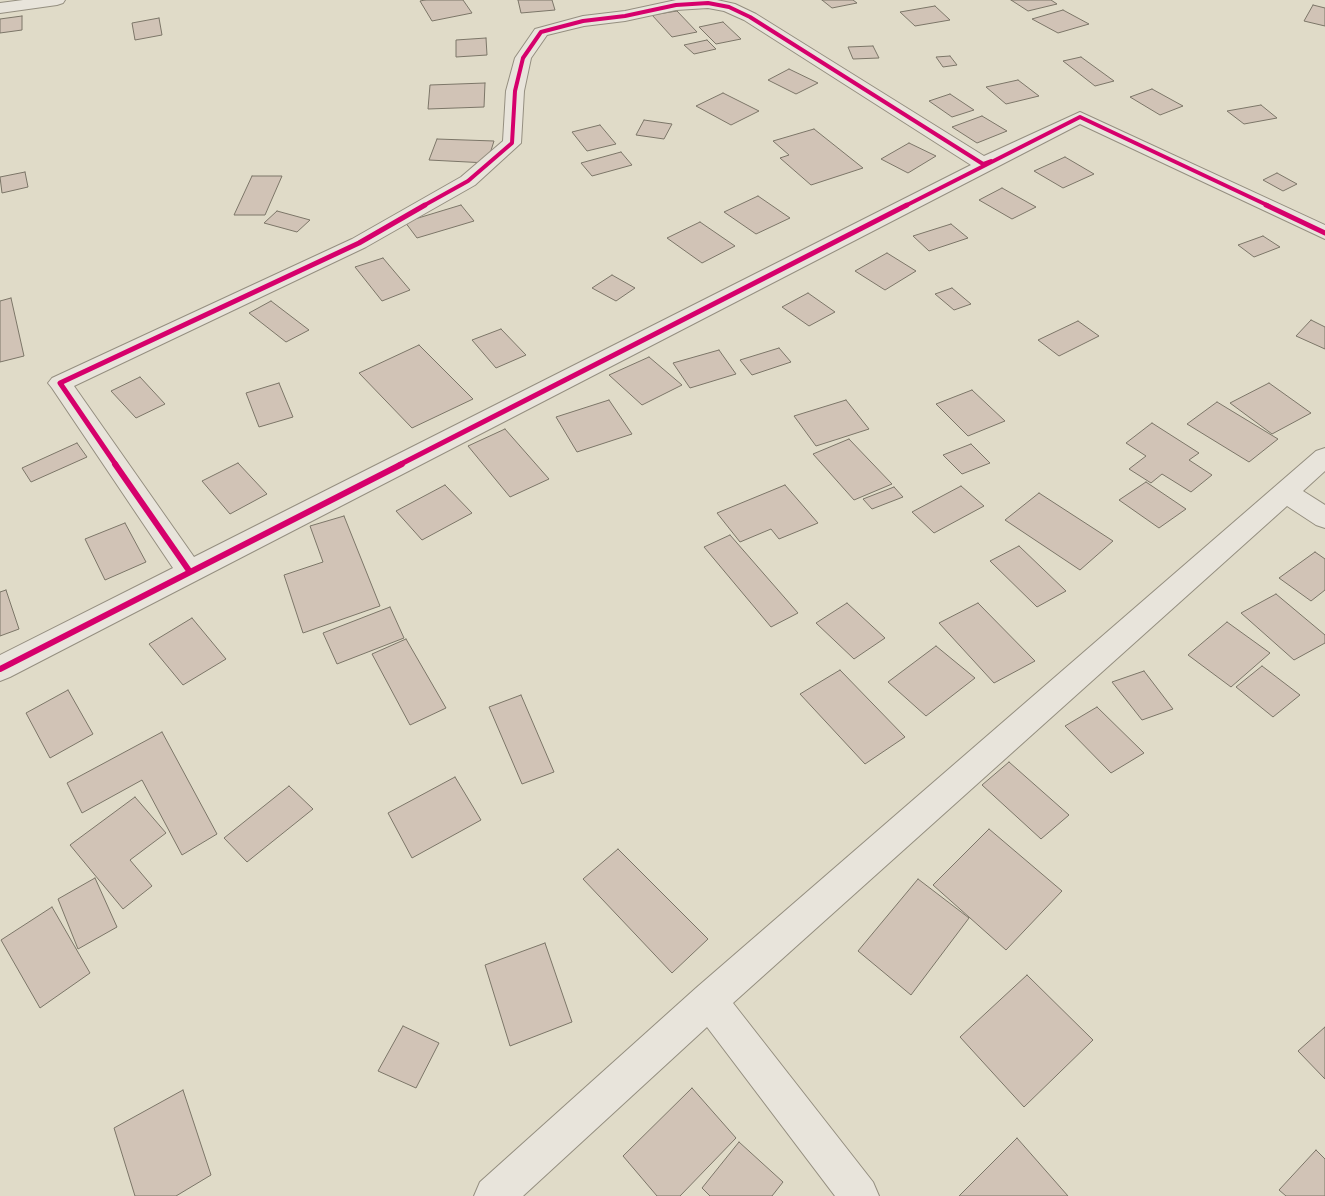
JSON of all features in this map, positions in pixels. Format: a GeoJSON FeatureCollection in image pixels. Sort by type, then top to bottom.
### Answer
{"type":"FeatureCollection","features":[{"type":"Feature","properties":{"kind":"street"},"geometry":{"type":"LineString","coordinates":[[0,8],[48,1]]}},
{"type":"Feature","properties":{"kind":"street"},"geometry":{"type":"LineString","coordinates":[[190,572],[60,383],[359,243],[468,180],[512,143],[515,91],[523,58],[541,32],[583,21],[625,16],[676,5],[708,3],[728,7],[750,17],[983,164],[1002,156]]}},
{"type":"Feature","properties":{"kind":"street"},"geometry":{"type":"LineString","coordinates":[[0,669],[1080,117],[1319,224]]}},
{"type":"Feature","properties":{"kind":"street"},"geometry":{"type":"LineString","coordinates":[[494,1196],[709,1001],[1325,457]]}},
{"type":"Feature","properties":{"kind":"street"},"geometry":{"type":"LineString","coordinates":[[1285,492],[1325,518]]}},
{"type":"Feature","properties":{"kind":"street"},"geometry":{"type":"LineString","coordinates":[[709,1001],[859,1196]]}},
{"type":"Feature","properties":{"kind":"building"},"geometry":{"type":"Polygon","coordinates":[[[463,0],[472,13],[432,21],[420,1],[463,0]]]}},
{"type":"Feature","properties":{"kind":"building"},"geometry":{"type":"Polygon","coordinates":[[[518,0],[552,0],[555,10],[521,13],[518,0]]]}},
{"type":"Feature","properties":{"kind":"building"},"geometry":{"type":"Polygon","coordinates":[[[822,0],[853,0],[857,3],[832,8],[822,0]]]}},
{"type":"Feature","properties":{"kind":"building"},"geometry":{"type":"Polygon","coordinates":[[[1011,0],[1051,0],[1057,4],[1028,11],[1011,0]]]}},
{"type":"Feature","properties":{"kind":"building"},"geometry":{"type":"Polygon","coordinates":[[[1313,5],[1325,8],[1325,26],[1304,21],[1313,5]]]}},
{"type":"Feature","properties":{"kind":"building"},"geometry":{"type":"Polygon","coordinates":[[[935,6],[950,20],[915,26],[900,12],[935,6]]]}},
{"type":"Feature","properties":{"kind":"building"},"geometry":{"type":"Polygon","coordinates":[[[1063,10],[1089,24],[1058,33],[1032,19],[1063,10]]]}},
{"type":"Feature","properties":{"kind":"building"},"geometry":{"type":"Polygon","coordinates":[[[677,11],[697,32],[672,37],[652,15],[677,11]]]}},
{"type":"Feature","properties":{"kind":"building"},"geometry":{"type":"Polygon","coordinates":[[[22,16],[22,30],[0,33],[0,19],[22,16]]]}},
{"type":"Feature","properties":{"kind":"building"},"geometry":{"type":"Polygon","coordinates":[[[159,18],[162,35],[135,40],[132,23],[159,18]]]}},
{"type":"Feature","properties":{"kind":"building"},"geometry":{"type":"Polygon","coordinates":[[[723,22],[741,39],[716,44],[699,27],[723,22]]]}},
{"type":"Feature","properties":{"kind":"building"},"geometry":{"type":"Polygon","coordinates":[[[486,38],[487,55],[456,57],[456,40],[486,38]]]}},
{"type":"Feature","properties":{"kind":"building"},"geometry":{"type":"Polygon","coordinates":[[[707,40],[716,49],[694,54],[684,45],[707,40]]]}},
{"type":"Feature","properties":{"kind":"building"},"geometry":{"type":"Polygon","coordinates":[[[873,46],[879,58],[853,59],[848,47],[873,46]]]}},
{"type":"Feature","properties":{"kind":"building"},"geometry":{"type":"Polygon","coordinates":[[[950,56],[957,65],[943,67],[936,57],[950,56]]]}},
{"type":"Feature","properties":{"kind":"building"},"geometry":{"type":"Polygon","coordinates":[[[1081,57],[1114,81],[1095,86],[1063,61],[1081,57]]]}},
{"type":"Feature","properties":{"kind":"building"},"geometry":{"type":"Polygon","coordinates":[[[789,69],[818,83],[796,94],[768,80],[789,69]]]}},
{"type":"Feature","properties":{"kind":"building"},"geometry":{"type":"Polygon","coordinates":[[[1018,80],[1039,96],[1006,104],[986,87],[1018,80]]]}},
{"type":"Feature","properties":{"kind":"building"},"geometry":{"type":"Polygon","coordinates":[[[485,83],[484,107],[428,109],[430,85],[485,83]]]}},
{"type":"Feature","properties":{"kind":"building"},"geometry":{"type":"Polygon","coordinates":[[[1152,89],[1183,106],[1160,115],[1130,97],[1152,89]]]}},
{"type":"Feature","properties":{"kind":"building"},"geometry":{"type":"Polygon","coordinates":[[[723,93],[759,111],[731,125],[696,106],[723,93]]]}},
{"type":"Feature","properties":{"kind":"building"},"geometry":{"type":"Polygon","coordinates":[[[950,94],[974,110],[952,117],[929,101],[950,94]]]}},
{"type":"Feature","properties":{"kind":"building"},"geometry":{"type":"Polygon","coordinates":[[[1261,105],[1277,118],[1244,124],[1227,111],[1261,105]]]}},
{"type":"Feature","properties":{"kind":"building"},"geometry":{"type":"Polygon","coordinates":[[[982,116],[1007,131],[977,143],[952,127],[982,116]]]}},
{"type":"Feature","properties":{"kind":"building"},"geometry":{"type":"Polygon","coordinates":[[[644,120],[672,124],[664,139],[636,135],[644,120]]]}},
{"type":"Feature","properties":{"kind":"building"},"geometry":{"type":"Polygon","coordinates":[[[600,125],[616,144],[587,151],[572,132],[600,125]]]}},
{"type":"Feature","properties":{"kind":"building"},"geometry":{"type":"Polygon","coordinates":[[[814,129],[863,168],[811,185],[780,158],[789,155],[773,141],[814,129]]]}},
{"type":"Feature","properties":{"kind":"building"},"geometry":{"type":"Polygon","coordinates":[[[437,139],[494,141],[487,163],[429,160],[437,139]]]}},
{"type":"Feature","properties":{"kind":"building"},"geometry":{"type":"Polygon","coordinates":[[[909,143],[936,156],[908,173],[881,159],[909,143]]]}},
{"type":"Feature","properties":{"kind":"building"},"geometry":{"type":"Polygon","coordinates":[[[621,152],[632,165],[592,176],[581,163],[621,152]]]}},
{"type":"Feature","properties":{"kind":"building"},"geometry":{"type":"Polygon","coordinates":[[[1065,157],[1094,174],[1063,188],[1034,171],[1065,157]]]}},
{"type":"Feature","properties":{"kind":"building"},"geometry":{"type":"Polygon","coordinates":[[[25,172],[28,187],[2,193],[0,177],[25,172]]]}},
{"type":"Feature","properties":{"kind":"building"},"geometry":{"type":"Polygon","coordinates":[[[1277,173],[1297,184],[1283,191],[1263,180],[1277,173]]]}},
{"type":"Feature","properties":{"kind":"building"},"geometry":{"type":"Polygon","coordinates":[[[252,176],[282,176],[265,215],[234,215],[252,176]]]}},
{"type":"Feature","properties":{"kind":"building"},"geometry":{"type":"Polygon","coordinates":[[[1002,188],[1036,207],[1012,219],[979,200],[1002,188]]]}},
{"type":"Feature","properties":{"kind":"building"},"geometry":{"type":"Polygon","coordinates":[[[758,196],[790,218],[756,234],[724,212],[758,196]]]}},
{"type":"Feature","properties":{"kind":"building"},"geometry":{"type":"Polygon","coordinates":[[[461,205],[474,221],[417,238],[405,222],[461,205]]]}},
{"type":"Feature","properties":{"kind":"building"},"geometry":{"type":"Polygon","coordinates":[[[277,211],[310,220],[297,232],[264,223],[277,211]]]}},
{"type":"Feature","properties":{"kind":"building"},"geometry":{"type":"Polygon","coordinates":[[[700,222],[735,246],[702,263],[667,238],[700,222]]]}},
{"type":"Feature","properties":{"kind":"building"},"geometry":{"type":"Polygon","coordinates":[[[951,224],[968,238],[929,251],[913,236],[951,224]]]}},
{"type":"Feature","properties":{"kind":"building"},"geometry":{"type":"Polygon","coordinates":[[[1263,236],[1280,247],[1254,257],[1238,245],[1263,236]]]}},
{"type":"Feature","properties":{"kind":"building"},"geometry":{"type":"Polygon","coordinates":[[[887,253],[916,271],[885,290],[855,271],[887,253]]]}},
{"type":"Feature","properties":{"kind":"building"},"geometry":{"type":"Polygon","coordinates":[[[383,258],[410,290],[382,301],[355,267],[383,258]]]}},
{"type":"Feature","properties":{"kind":"building"},"geometry":{"type":"Polygon","coordinates":[[[612,275],[635,288],[616,301],[592,288],[612,275]]]}},
{"type":"Feature","properties":{"kind":"building"},"geometry":{"type":"Polygon","coordinates":[[[952,288],[971,304],[954,310],[935,294],[952,288]]]}},
{"type":"Feature","properties":{"kind":"building"},"geometry":{"type":"Polygon","coordinates":[[[808,293],[835,312],[809,326],[782,307],[808,293]]]}},
{"type":"Feature","properties":{"kind":"building"},"geometry":{"type":"Polygon","coordinates":[[[11,298],[24,356],[0,362],[0,301],[11,298]]]}},
{"type":"Feature","properties":{"kind":"building"},"geometry":{"type":"Polygon","coordinates":[[[271,301],[309,330],[286,342],[249,313],[271,301]]]}},
{"type":"Feature","properties":{"kind":"building"},"geometry":{"type":"Polygon","coordinates":[[[1311,320],[1325,327],[1325,349],[1296,336],[1311,320]]]}},
{"type":"Feature","properties":{"kind":"building"},"geometry":{"type":"Polygon","coordinates":[[[1078,321],[1099,336],[1059,356],[1038,340],[1078,321]]]}},
{"type":"Feature","properties":{"kind":"building"},"geometry":{"type":"Polygon","coordinates":[[[501,329],[526,355],[496,368],[472,340],[501,329]]]}},
{"type":"Feature","properties":{"kind":"building"},"geometry":{"type":"Polygon","coordinates":[[[419,345],[473,399],[412,428],[359,373],[419,345]]]}},
{"type":"Feature","properties":{"kind":"building"},"geometry":{"type":"Polygon","coordinates":[[[779,348],[791,362],[752,375],[740,360],[779,348]]]}},
{"type":"Feature","properties":{"kind":"building"},"geometry":{"type":"Polygon","coordinates":[[[719,350],[736,374],[690,388],[673,363],[719,350]]]}},
{"type":"Feature","properties":{"kind":"building"},"geometry":{"type":"Polygon","coordinates":[[[649,357],[682,385],[642,405],[609,375],[649,357]]]}},
{"type":"Feature","properties":{"kind":"building"},"geometry":{"type":"Polygon","coordinates":[[[140,377],[165,404],[136,418],[111,391],[140,377]]]}},
{"type":"Feature","properties":{"kind":"building"},"geometry":{"type":"Polygon","coordinates":[[[279,383],[293,417],[259,427],[246,393],[279,383]]]}},
{"type":"Feature","properties":{"kind":"building"},"geometry":{"type":"Polygon","coordinates":[[[1269,383],[1311,413],[1272,434],[1230,403],[1269,383]]]}},
{"type":"Feature","properties":{"kind":"building"},"geometry":{"type":"Polygon","coordinates":[[[972,390],[1005,421],[968,436],[936,404],[972,390]]]}},
{"type":"Feature","properties":{"kind":"building"},"geometry":{"type":"Polygon","coordinates":[[[609,400],[632,434],[577,452],[556,417],[609,400]]]}},
{"type":"Feature","properties":{"kind":"building"},"geometry":{"type":"Polygon","coordinates":[[[846,400],[869,429],[816,446],[794,416],[846,400]]]}},
{"type":"Feature","properties":{"kind":"building"},"geometry":{"type":"Polygon","coordinates":[[[1217,402],[1278,439],[1249,462],[1187,424],[1217,402]]]}},
{"type":"Feature","properties":{"kind":"building"},"geometry":{"type":"Polygon","coordinates":[[[1152,423],[1199,453],[1189,460],[1212,475],[1191,492],[1162,474],[1151,483],[1129,469],[1146,456],[1126,443],[1152,423]]]}},
{"type":"Feature","properties":{"kind":"building"},"geometry":{"type":"Polygon","coordinates":[[[505,429],[549,479],[510,497],[468,446],[505,429]]]}},
{"type":"Feature","properties":{"kind":"building"},"geometry":{"type":"Polygon","coordinates":[[[849,439],[892,484],[854,500],[813,454],[849,439]]]}},
{"type":"Feature","properties":{"kind":"building"},"geometry":{"type":"Polygon","coordinates":[[[77,443],[87,457],[31,482],[22,468],[77,443]]]}},
{"type":"Feature","properties":{"kind":"building"},"geometry":{"type":"Polygon","coordinates":[[[971,444],[990,463],[962,474],[943,455],[971,444]]]}},
{"type":"Feature","properties":{"kind":"building"},"geometry":{"type":"Polygon","coordinates":[[[238,463],[267,494],[230,514],[202,481],[238,463]]]}},
{"type":"Feature","properties":{"kind":"building"},"geometry":{"type":"Polygon","coordinates":[[[1146,482],[1186,509],[1159,528],[1119,500],[1146,482]]]}},
{"type":"Feature","properties":{"kind":"building"},"geometry":{"type":"Polygon","coordinates":[[[445,485],[472,513],[422,540],[396,511],[445,485]]]}},
{"type":"Feature","properties":{"kind":"building"},"geometry":{"type":"Polygon","coordinates":[[[785,485],[818,523],[779,539],[771,529],[740,542],[717,513],[785,485]]]}},
{"type":"Feature","properties":{"kind":"building"},"geometry":{"type":"Polygon","coordinates":[[[961,486],[984,506],[934,533],[912,512],[961,486]]]}},
{"type":"Feature","properties":{"kind":"building"},"geometry":{"type":"Polygon","coordinates":[[[894,487],[903,497],[872,509],[863,499],[894,487]]]}},
{"type":"Feature","properties":{"kind":"building"},"geometry":{"type":"Polygon","coordinates":[[[1039,493],[1113,541],[1080,570],[1005,520],[1039,493]]]}},
{"type":"Feature","properties":{"kind":"building"},"geometry":{"type":"Polygon","coordinates":[[[344,516],[380,606],[303,633],[284,575],[323,562],[310,526],[344,516]]]}},
{"type":"Feature","properties":{"kind":"building"},"geometry":{"type":"Polygon","coordinates":[[[125,523],[146,562],[105,580],[85,539],[125,523]]]}},
{"type":"Feature","properties":{"kind":"building"},"geometry":{"type":"Polygon","coordinates":[[[730,535],[798,613],[771,627],[704,547],[730,535]]]}},
{"type":"Feature","properties":{"kind":"building"},"geometry":{"type":"Polygon","coordinates":[[[1019,546],[1066,591],[1037,607],[990,561],[1019,546]]]}},
{"type":"Feature","properties":{"kind":"building"},"geometry":{"type":"Polygon","coordinates":[[[1315,552],[1325,559],[1325,590],[1311,601],[1279,578],[1315,552]]]}},
{"type":"Feature","properties":{"kind":"building"},"geometry":{"type":"Polygon","coordinates":[[[6,590],[19,629],[0,636],[0,592],[6,590]]]}},
{"type":"Feature","properties":{"kind":"building"},"geometry":{"type":"Polygon","coordinates":[[[1276,594],[1325,635],[1325,643],[1294,660],[1241,613],[1276,594]]]}},
{"type":"Feature","properties":{"kind":"building"},"geometry":{"type":"Polygon","coordinates":[[[847,603],[885,638],[854,659],[816,623],[847,603]]]}},
{"type":"Feature","properties":{"kind":"building"},"geometry":{"type":"Polygon","coordinates":[[[978,603],[1035,661],[994,683],[939,623],[978,603]]]}},
{"type":"Feature","properties":{"kind":"building"},"geometry":{"type":"Polygon","coordinates":[[[390,607],[404,638],[337,664],[323,633],[390,607]]]}},
{"type":"Feature","properties":{"kind":"building"},"geometry":{"type":"Polygon","coordinates":[[[192,618],[226,659],[183,685],[149,644],[192,618]]]}},
{"type":"Feature","properties":{"kind":"building"},"geometry":{"type":"Polygon","coordinates":[[[1227,622],[1270,653],[1231,687],[1188,655],[1227,622]]]}},
{"type":"Feature","properties":{"kind":"building"},"geometry":{"type":"Polygon","coordinates":[[[406,639],[446,708],[410,725],[372,654],[406,639]]]}},
{"type":"Feature","properties":{"kind":"building"},"geometry":{"type":"Polygon","coordinates":[[[936,646],[975,678],[926,716],[888,682],[936,646]]]}},
{"type":"Feature","properties":{"kind":"building"},"geometry":{"type":"Polygon","coordinates":[[[1262,666],[1300,695],[1273,717],[1236,687],[1262,666]]]}},
{"type":"Feature","properties":{"kind":"building"},"geometry":{"type":"Polygon","coordinates":[[[840,670],[905,737],[865,764],[800,694],[840,670]]]}},
{"type":"Feature","properties":{"kind":"building"},"geometry":{"type":"Polygon","coordinates":[[[1144,671],[1173,709],[1142,720],[1112,682],[1144,671]]]}},
{"type":"Feature","properties":{"kind":"building"},"geometry":{"type":"Polygon","coordinates":[[[68,690],[93,734],[50,758],[26,713],[68,690]]]}},
{"type":"Feature","properties":{"kind":"building"},"geometry":{"type":"Polygon","coordinates":[[[521,695],[554,772],[522,784],[489,707],[521,695]]]}},
{"type":"Feature","properties":{"kind":"building"},"geometry":{"type":"Polygon","coordinates":[[[1097,707],[1144,753],[1111,773],[1065,726],[1097,707]]]}},
{"type":"Feature","properties":{"kind":"building"},"geometry":{"type":"Polygon","coordinates":[[[162,732],[217,834],[182,855],[142,780],[82,813],[67,783],[162,732]]]}},
{"type":"Feature","properties":{"kind":"building"},"geometry":{"type":"Polygon","coordinates":[[[1009,762],[1069,815],[1041,839],[982,785],[1009,762]]]}},
{"type":"Feature","properties":{"kind":"building"},"geometry":{"type":"Polygon","coordinates":[[[455,777],[481,820],[412,858],[388,813],[455,777]]]}},
{"type":"Feature","properties":{"kind":"building"},"geometry":{"type":"Polygon","coordinates":[[[289,786],[313,809],[247,862],[224,838],[289,786]]]}},
{"type":"Feature","properties":{"kind":"building"},"geometry":{"type":"Polygon","coordinates":[[[135,797],[166,833],[130,860],[152,886],[123,909],[70,845],[135,797]]]}},
{"type":"Feature","properties":{"kind":"building"},"geometry":{"type":"Polygon","coordinates":[[[989,829],[1062,891],[1006,950],[933,885],[989,829]]]}},
{"type":"Feature","properties":{"kind":"building"},"geometry":{"type":"Polygon","coordinates":[[[618,849],[708,939],[672,973],[583,879],[618,849]]]}},
{"type":"Feature","properties":{"kind":"building"},"geometry":{"type":"Polygon","coordinates":[[[95,878],[117,927],[78,949],[58,899],[95,878]]]}},
{"type":"Feature","properties":{"kind":"building"},"geometry":{"type":"Polygon","coordinates":[[[918,879],[969,918],[911,995],[858,951],[918,879]]]}},
{"type":"Feature","properties":{"kind":"building"},"geometry":{"type":"Polygon","coordinates":[[[52,907],[90,973],[40,1008],[1,940],[52,907]]]}},
{"type":"Feature","properties":{"kind":"building"},"geometry":{"type":"Polygon","coordinates":[[[545,943],[572,1022],[510,1046],[485,965],[545,943]]]}},
{"type":"Feature","properties":{"kind":"building"},"geometry":{"type":"Polygon","coordinates":[[[1027,975],[1093,1040],[1024,1107],[960,1037],[1027,975]]]}},
{"type":"Feature","properties":{"kind":"building"},"geometry":{"type":"Polygon","coordinates":[[[403,1026],[439,1043],[416,1088],[378,1071],[403,1026]]]}},
{"type":"Feature","properties":{"kind":"building"},"geometry":{"type":"Polygon","coordinates":[[[1325,1027],[1325,1079],[1298,1051],[1325,1027]]]}},
{"type":"Feature","properties":{"kind":"building"},"geometry":{"type":"Polygon","coordinates":[[[692,1088],[736,1138],[680,1196],[657,1196],[623,1156],[692,1088]]]}},
{"type":"Feature","properties":{"kind":"building"},"geometry":{"type":"Polygon","coordinates":[[[183,1090],[211,1175],[176,1196],[135,1196],[114,1128],[183,1090]]]}},
{"type":"Feature","properties":{"kind":"building"},"geometry":{"type":"Polygon","coordinates":[[[1017,1138],[1068,1196],[959,1196],[1017,1138]]]}},
{"type":"Feature","properties":{"kind":"building"},"geometry":{"type":"Polygon","coordinates":[[[739,1142],[783,1182],[772,1196],[710,1196],[702,1188],[739,1142]]]}},
{"type":"Feature","properties":{"kind":"building"},"geometry":{"type":"Polygon","coordinates":[[[1316,1150],[1325,1159],[1325,1196],[1286,1196],[1279,1190],[1316,1150]]]}},
{"type":"Feature","properties":{"kind":"cycle path"},"geometry":{"type":"LineString","coordinates":[[190,572],[60,383],[359,243],[468,181],[512,143],[515,91],[523,58],[541,32],[583,21],[625,16],[676,5],[708,3],[729,7],[750,17],[983,164],[991,161]]}},
{"type":"Feature","properties":{"kind":"cycle path"},"geometry":{"type":"LineString","coordinates":[[0,669],[1080,117],[1325,233]]}}]}
